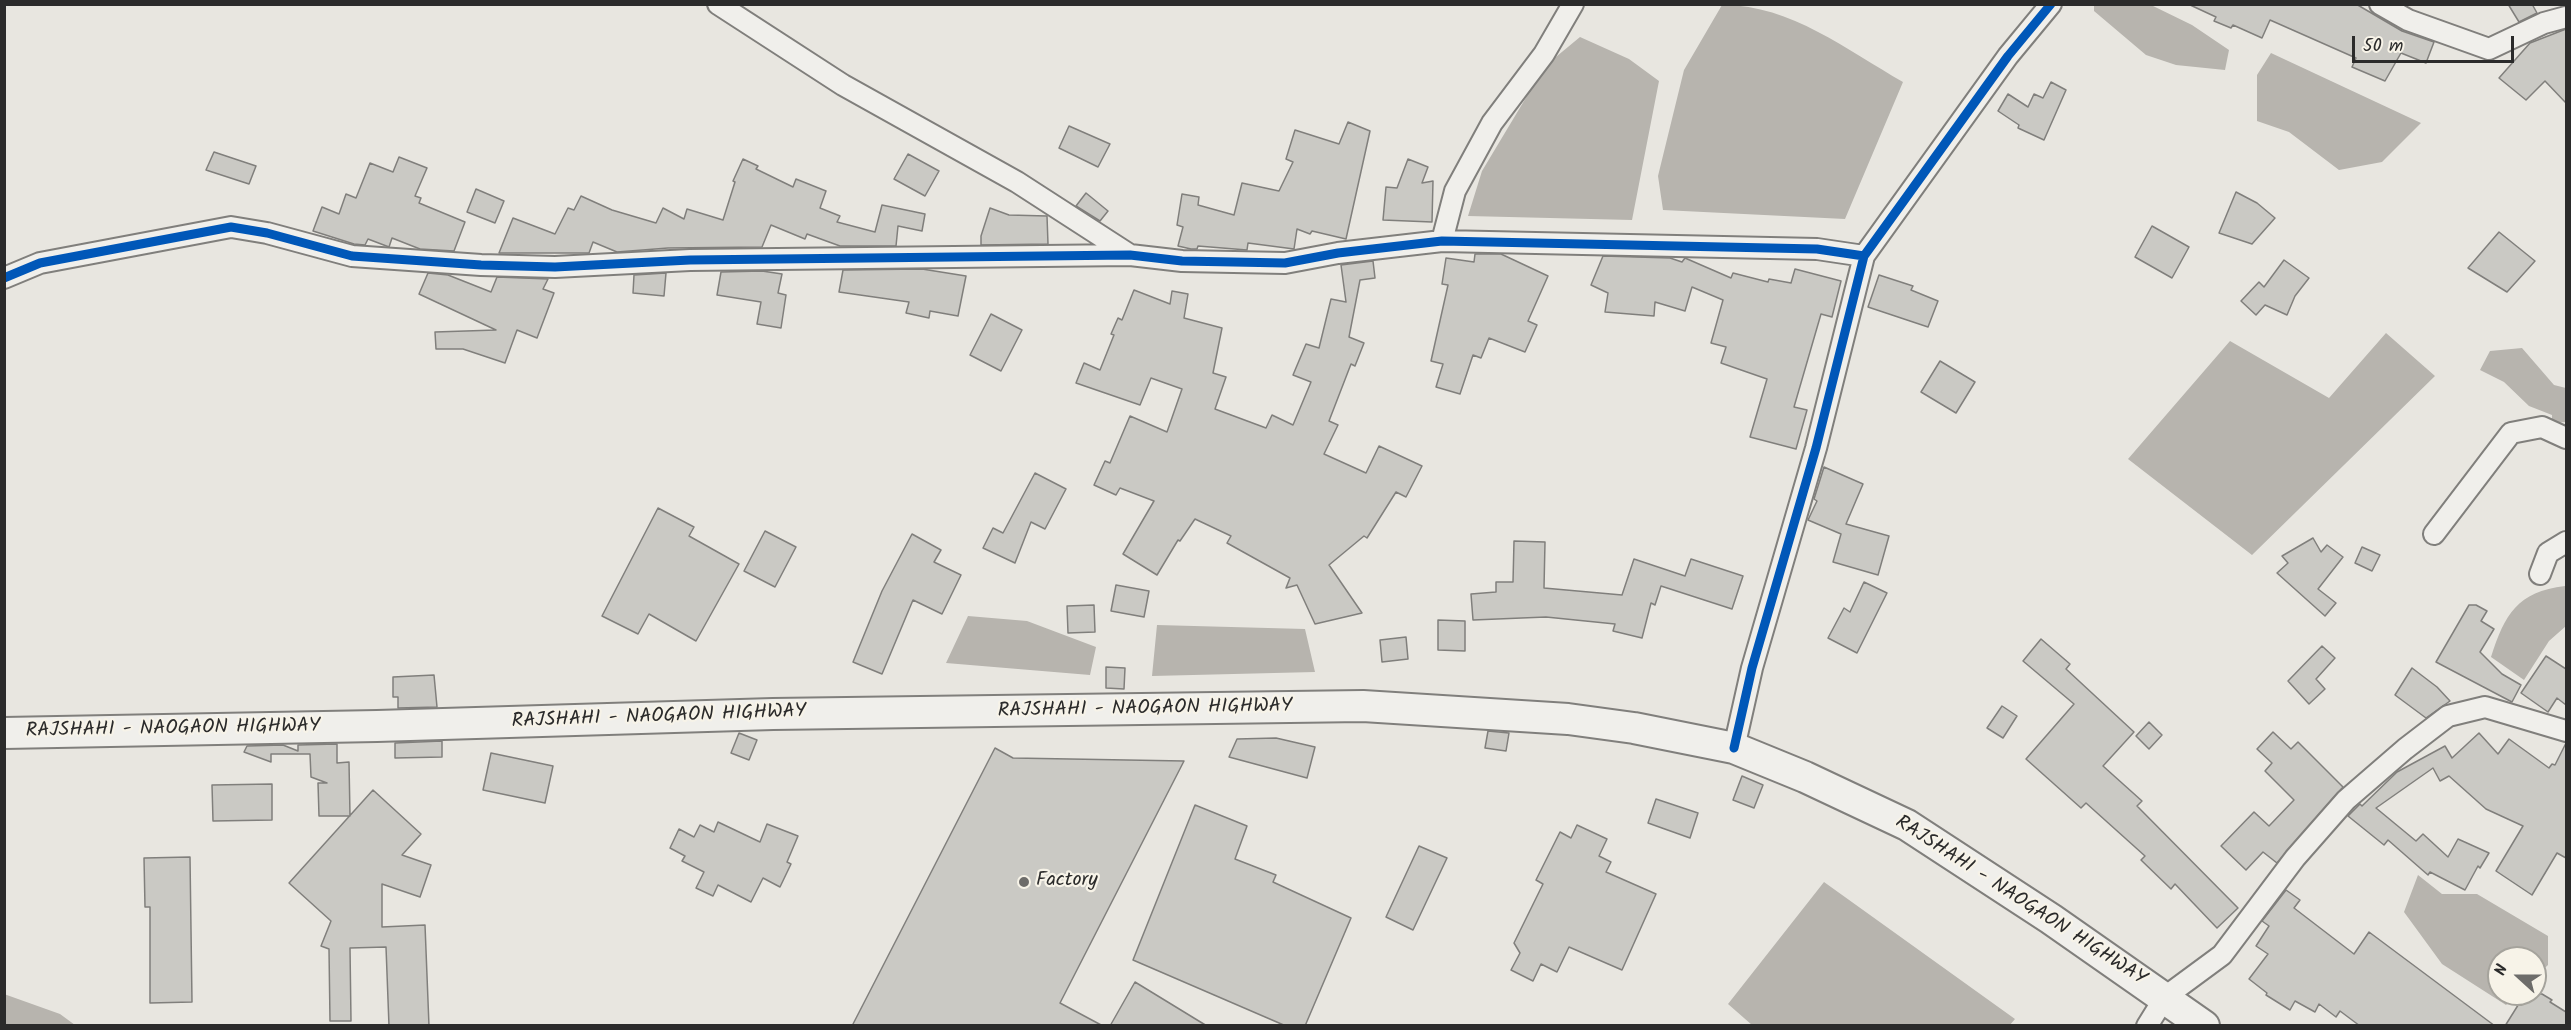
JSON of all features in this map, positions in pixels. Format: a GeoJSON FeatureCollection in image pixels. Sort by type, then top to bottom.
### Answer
{"type":"FeatureCollection","features":[{"type":"Feature","properties":{"kind":"main road","name":"RAJSHAHI - NAOGAON HIGHWAY"},"geometry":{"type":"LineString","coordinates":[[4,733],[377,726],[772,714],[1363,706],[1568,719],[1634,728],[1734,748],[1805,777],[1907,825],[2166,997],[2204,1026]]}},
{"type":"Feature","properties":{"kind":"street"},"geometry":{"type":"LineString","coordinates":[[718,4],[843,85],[1017,182],[1130,255]]}},
{"type":"Feature","properties":{"kind":"street"},"geometry":{"type":"LineString","coordinates":[[1442,241],[1455,191],[1492,123],[1544,54],[1573,4]]}},
{"type":"Feature","properties":{"kind":"street"},"geometry":{"type":"LineString","coordinates":[[1734,748],[1752,668],[1816,448],[1864,256],[2008,56],[2051,4]]}},
{"type":"Feature","properties":{"kind":"street"},"geometry":{"type":"LineString","coordinates":[[2380,4],[2408,20],[2489,49],[2544,23],[2566,17]]}},
{"type":"Feature","properties":{"kind":"street"},"geometry":{"type":"LineString","coordinates":[[4,278],[39,263],[231,227],[267,233],[352,256],[481,265],[555,267],[690,260],[1130,255],[1182,261],[1285,263],[1338,253],[1442,241],[1817,249],[1864,256]]}},
{"type":"Feature","properties":{"kind":"street"},"geometry":{"type":"LineString","coordinates":[[2434,534],[2511,433],[2542,427],[2566,438]]}},
{"type":"Feature","properties":{"kind":"street"},"geometry":{"type":"LineString","coordinates":[[2540,574],[2548,553],[2566,542]]}},
{"type":"Feature","properties":{"kind":"street"},"geometry":{"type":"LineString","coordinates":[[2147,1026],[2166,997],[2222,955],[2295,858],[2346,800],[2405,748],[2448,716],[2485,708],[2566,731]]}},
{"type":"Feature","properties":{"kind":"shaded area"},"geometry":{"type":"Polygon","coordinates":[[[1722,5],[1771,12],[1794,20],[1839,43],[1903,82],[1845,219],[1663,210],[1658,176],[1684,70],[1722,5]]]}},
{"type":"Feature","properties":{"kind":"shaded area"},"geometry":{"type":"Polygon","coordinates":[[[2094,5],[2151,5],[2192,25],[2229,50],[2225,70],[2176,65],[2146,55],[2094,11],[2094,5]]]}},
{"type":"Feature","properties":{"kind":"shaded area"},"geometry":{"type":"Polygon","coordinates":[[[1580,37],[1629,59],[1659,81],[1632,220],[1468,216],[1482,171],[1545,66],[1580,37]]]}},
{"type":"Feature","properties":{"kind":"shaded area"},"geometry":{"type":"Polygon","coordinates":[[[2271,53],[2421,123],[2382,162],[2339,170],[2289,132],[2257,121],[2257,75],[2271,53]]]}},
{"type":"Feature","properties":{"kind":"shaded area"},"geometry":{"type":"Polygon","coordinates":[[[2386,333],[2435,376],[2252,555],[2128,459],[2230,341],[2329,398],[2386,333]]]}},
{"type":"Feature","properties":{"kind":"shaded area"},"geometry":{"type":"Polygon","coordinates":[[[2522,348],[2554,385],[2566,388],[2566,422],[2552,423],[2552,415],[2529,406],[2504,382],[2480,370],[2490,351],[2522,348]]]}},
{"type":"Feature","properties":{"kind":"shaded area"},"geometry":{"type":"Polygon","coordinates":[[[2565,586],[2566,626],[2549,641],[2524,680],[2491,657],[2502,629],[2515,608],[2535,594],[2565,586]]]}},
{"type":"Feature","properties":{"kind":"shaded area"},"geometry":{"type":"Polygon","coordinates":[[[968,616],[1027,621],[1096,647],[1090,675],[946,663],[968,616]]]}},
{"type":"Feature","properties":{"kind":"shaded area"},"geometry":{"type":"Polygon","coordinates":[[[1157,625],[1305,629],[1315,672],[1152,676],[1157,625]]]}},
{"type":"Feature","properties":{"kind":"shaded area"},"geometry":{"type":"Polygon","coordinates":[[[2418,875],[2442,894],[2477,894],[2548,936],[2548,965],[2547,946],[2487,946],[2487,993],[2442,964],[2404,912],[2418,875]]]}},
{"type":"Feature","properties":{"kind":"shaded area"},"geometry":{"type":"Polygon","coordinates":[[[1824,882],[2015,1019],[2009,1026],[1752,1025],[1728,1004],[1824,882]]]}},
{"type":"Feature","properties":{"kind":"shaded area"},"geometry":{"type":"Polygon","coordinates":[[[4,994],[60,1014],[75,1025],[5,1025],[4,994]]]}},
{"type":"Feature","properties":{"kind":"building"},"geometry":{"type":"Polygon","coordinates":[[[2188,4],[2356,4],[2402,31],[2434,42],[2426,63],[2401,53],[2385,81],[2352,67],[2356,58],[2270,20],[2262,38],[2233,25],[2231,28],[2214,21],[2216,17],[2188,4]]]}},
{"type":"Feature","properties":{"kind":"building"},"geometry":{"type":"Polygon","coordinates":[[[2508,4],[2532,4],[2537,13],[2519,22],[2508,4]]]}},
{"type":"Feature","properties":{"kind":"building"},"geometry":{"type":"Polygon","coordinates":[[[2566,29],[2566,103],[2545,81],[2526,100],[2499,78],[2530,43],[2566,29]]]}},
{"type":"Feature","properties":{"kind":"building"},"geometry":{"type":"Polygon","coordinates":[[[2051,82],[2066,90],[2044,140],[2018,128],[2019,125],[1998,111],[2008,94],[2028,107],[2034,94],[2043,98],[2051,82]]]}},
{"type":"Feature","properties":{"kind":"building"},"geometry":{"type":"Polygon","coordinates":[[[1348,122],[1370,131],[1346,239],[1312,231],[1310,234],[1297,229],[1294,249],[1248,243],[1247,250],[1198,246],[1197,249],[1191,249],[1178,246],[1183,227],[1177,225],[1182,194],[1199,197],[1198,205],[1234,215],[1242,183],[1279,191],[1293,162],[1286,159],[1295,130],[1339,144],[1348,122]]]}},
{"type":"Feature","properties":{"kind":"building"},"geometry":{"type":"Polygon","coordinates":[[[1069,126],[1110,144],[1098,167],[1059,148],[1069,126]]]}},
{"type":"Feature","properties":{"kind":"building"},"geometry":{"type":"Polygon","coordinates":[[[214,152],[256,166],[249,184],[206,170],[214,152]]]}},
{"type":"Feature","properties":{"kind":"building"},"geometry":{"type":"Polygon","coordinates":[[[908,154],[939,171],[925,196],[894,179],[908,154]]]}},
{"type":"Feature","properties":{"kind":"building"},"geometry":{"type":"Polygon","coordinates":[[[399,157],[427,168],[415,196],[421,198],[419,203],[465,222],[454,251],[420,249],[392,238],[389,247],[368,239],[365,245],[354,244],[313,231],[322,207],[339,214],[346,194],[356,198],[370,163],[393,172],[399,157]]]}},
{"type":"Feature","properties":{"kind":"building"},"geometry":{"type":"Polygon","coordinates":[[[743,159],[758,166],[756,169],[793,187],[796,179],[826,191],[820,208],[840,216],[837,222],[875,232],[882,205],[925,214],[922,231],[898,226],[896,246],[840,246],[807,234],[805,239],[771,225],[762,247],[668,248],[617,252],[593,242],[589,253],[499,253],[513,218],[555,234],[568,208],[574,210],[581,196],[612,210],[656,223],[663,208],[684,219],[687,209],[723,220],[735,182],[733,181],[743,159]]]}},
{"type":"Feature","properties":{"kind":"building"},"geometry":{"type":"Polygon","coordinates":[[[1408,159],[1428,167],[1422,183],[1433,181],[1432,222],[1383,220],[1386,187],[1397,188],[1408,159]]]}},
{"type":"Feature","properties":{"kind":"building"},"geometry":{"type":"Polygon","coordinates":[[[476,189],[504,201],[495,223],[467,212],[476,189]]]}},
{"type":"Feature","properties":{"kind":"building"},"geometry":{"type":"Polygon","coordinates":[[[2236,192],[2257,203],[2275,218],[2252,244],[2219,233],[2236,192]]]}},
{"type":"Feature","properties":{"kind":"building"},"geometry":{"type":"Polygon","coordinates":[[[1086,193],[1108,211],[1100,221],[1076,206],[1086,193]]]}},
{"type":"Feature","properties":{"kind":"building"},"geometry":{"type":"Polygon","coordinates":[[[990,208],[1009,215],[1047,216],[1048,244],[981,245],[981,236],[990,208]]]}},
{"type":"Feature","properties":{"kind":"building"},"geometry":{"type":"Polygon","coordinates":[[[2152,226],[2189,247],[2172,278],[2135,257],[2152,226]]]}},
{"type":"Feature","properties":{"kind":"building"},"geometry":{"type":"Polygon","coordinates":[[[2499,232],[2535,261],[2507,292],[2468,268],[2499,232]]]}},
{"type":"Feature","properties":{"kind":"building"},"geometry":{"type":"Polygon","coordinates":[[[1475,254],[1501,254],[1548,276],[1528,321],[1537,325],[1525,352],[1489,338],[1481,358],[1473,355],[1460,394],[1436,387],[1443,364],[1431,361],[1448,285],[1442,284],[1446,258],[1474,262],[1475,254]]]}},
{"type":"Feature","properties":{"kind":"building"},"geometry":{"type":"Polygon","coordinates":[[[1603,256],[1670,258],[1682,262],[1685,258],[1731,278],[1733,273],[1768,282],[1769,279],[1791,283],[1795,269],[1841,281],[1832,317],[1821,314],[1794,407],[1807,410],[1796,449],[1750,437],[1767,379],[1721,363],[1726,347],[1711,343],[1723,300],[1692,287],[1685,311],[1655,302],[1654,316],[1605,312],[1608,293],[1591,285],[1603,256]]]}},
{"type":"Feature","properties":{"kind":"building"},"geometry":{"type":"Polygon","coordinates":[[[2284,260],[2309,278],[2295,296],[2287,315],[2265,305],[2256,315],[2241,301],[2259,282],[2264,287],[2284,260]]]}},
{"type":"Feature","properties":{"kind":"building"},"geometry":{"type":"Polygon","coordinates":[[[1373,261],[1375,278],[1360,280],[1349,337],[1364,343],[1355,366],[1351,364],[1329,421],[1338,425],[1324,454],[1366,473],[1379,446],[1422,466],[1406,497],[1396,492],[1367,538],[1364,536],[1329,565],[1362,613],[1315,624],[1297,585],[1286,588],[1290,578],[1227,543],[1231,536],[1195,519],[1180,541],[1178,540],[1157,575],[1123,554],[1154,501],[1120,488],[1116,495],[1094,485],[1105,461],[1110,463],[1130,416],[1167,432],[1182,389],[1151,378],[1140,405],[1076,383],[1084,363],[1100,370],[1114,335],[1111,334],[1118,318],[1122,320],[1134,290],[1170,304],[1172,291],[1188,294],[1184,318],[1222,328],[1213,373],[1226,377],[1215,409],[1266,428],[1272,415],[1293,425],[1311,382],[1293,375],[1306,344],[1319,348],[1331,299],[1346,302],[1341,265],[1373,261]]]}},
{"type":"Feature","properties":{"kind":"building"},"geometry":{"type":"Polygon","coordinates":[[[922,269],[966,276],[958,316],[930,311],[929,318],[906,313],[909,302],[839,292],[843,270],[922,269]]]}},
{"type":"Feature","properties":{"kind":"building"},"geometry":{"type":"Polygon","coordinates":[[[762,271],[782,274],[778,293],[786,295],[781,328],[757,324],[761,302],[717,295],[721,272],[762,271]]]}},
{"type":"Feature","properties":{"kind":"building"},"geometry":{"type":"Polygon","coordinates":[[[428,273],[448,275],[491,292],[497,277],[548,279],[543,289],[554,293],[537,338],[517,330],[505,363],[463,349],[436,349],[435,332],[496,330],[419,294],[428,273]]]}},
{"type":"Feature","properties":{"kind":"building"},"geometry":{"type":"Polygon","coordinates":[[[666,273],[664,296],[633,293],[634,275],[666,273]]]}},
{"type":"Feature","properties":{"kind":"building"},"geometry":{"type":"Polygon","coordinates":[[[1879,275],[1913,286],[1911,290],[1938,301],[1928,327],[1868,307],[1879,275]]]}},
{"type":"Feature","properties":{"kind":"building"},"geometry":{"type":"Polygon","coordinates":[[[991,314],[1022,330],[1001,371],[970,355],[991,314]]]}},
{"type":"Feature","properties":{"kind":"building"},"geometry":{"type":"Polygon","coordinates":[[[1940,361],[1975,382],[1956,413],[1921,392],[1940,361]]]}},
{"type":"Feature","properties":{"kind":"building"},"geometry":{"type":"Polygon","coordinates":[[[1824,467],[1863,484],[1846,524],[1889,536],[1878,575],[1833,562],[1841,534],[1808,520],[1817,501],[1814,499],[1824,467]]]}},
{"type":"Feature","properties":{"kind":"building"},"geometry":{"type":"Polygon","coordinates":[[[1035,473],[1066,489],[1045,529],[1031,522],[1015,563],[983,548],[993,528],[1003,533],[1035,473]]]}},
{"type":"Feature","properties":{"kind":"building"},"geometry":{"type":"Polygon","coordinates":[[[658,508],[694,527],[689,536],[739,564],[696,641],[649,614],[638,634],[602,616],[658,508]]]}},
{"type":"Feature","properties":{"kind":"building"},"geometry":{"type":"Polygon","coordinates":[[[765,531],[796,547],[775,587],[744,571],[765,531]]]}},
{"type":"Feature","properties":{"kind":"building"},"geometry":{"type":"Polygon","coordinates":[[[912,534],[941,550],[934,562],[961,575],[942,614],[913,600],[882,674],[853,662],[882,591],[912,534]]]}},
{"type":"Feature","properties":{"kind":"building"},"geometry":{"type":"Polygon","coordinates":[[[2313,538],[2321,552],[2327,545],[2343,557],[2318,589],[2336,603],[2325,616],[2277,573],[2288,563],[2282,556],[2313,538]]]}},
{"type":"Feature","properties":{"kind":"building"},"geometry":{"type":"Polygon","coordinates":[[[1514,541],[1545,542],[1544,588],[1622,595],[1634,559],[1685,576],[1691,559],[1743,576],[1732,609],[1661,586],[1655,605],[1651,603],[1642,638],[1613,631],[1615,624],[1546,617],[1473,620],[1471,594],[1496,592],[1496,582],[1513,582],[1514,541]]]}},
{"type":"Feature","properties":{"kind":"building"},"geometry":{"type":"Polygon","coordinates":[[[2362,547],[2380,555],[2372,571],[2355,563],[2362,547]]]}},
{"type":"Feature","properties":{"kind":"building"},"geometry":{"type":"Polygon","coordinates":[[[1864,582],[1887,593],[1857,653],[1828,638],[1844,608],[1850,612],[1864,582]]]}},
{"type":"Feature","properties":{"kind":"building"},"geometry":{"type":"Polygon","coordinates":[[[1116,585],[1149,591],[1144,617],[1111,611],[1116,585]]]}},
{"type":"Feature","properties":{"kind":"building"},"geometry":{"type":"Polygon","coordinates":[[[1094,605],[1095,632],[1068,633],[1067,606],[1094,605]]]}},
{"type":"Feature","properties":{"kind":"building"},"geometry":{"type":"Polygon","coordinates":[[[2469,605],[2476,605],[2487,611],[2481,621],[2494,629],[2480,652],[2502,674],[2521,685],[2512,702],[2436,662],[2469,605]]]}},
{"type":"Feature","properties":{"kind":"building"},"geometry":{"type":"Polygon","coordinates":[[[1438,620],[1465,621],[1465,651],[1438,650],[1438,620]]]}},
{"type":"Feature","properties":{"kind":"building"},"geometry":{"type":"Polygon","coordinates":[[[1406,637],[1408,659],[1382,662],[1380,640],[1406,637]]]}},
{"type":"Feature","properties":{"kind":"building"},"geometry":{"type":"Polygon","coordinates":[[[2041,639],[2070,664],[2066,669],[2134,732],[2103,766],[2142,801],[2137,806],[2238,908],[2217,928],[2175,884],[2171,889],[2141,860],[2145,856],[2086,803],[2081,808],[2026,759],[2074,704],[2023,661],[2041,639]]]}},
{"type":"Feature","properties":{"kind":"building"},"geometry":{"type":"Polygon","coordinates":[[[2322,646],[2335,658],[2316,679],[2325,689],[2309,704],[2288,681],[2322,646]]]}},
{"type":"Feature","properties":{"kind":"building"},"geometry":{"type":"Polygon","coordinates":[[[2546,656],[2566,669],[2566,705],[2557,698],[2548,712],[2521,693],[2546,656]]]}},
{"type":"Feature","properties":{"kind":"building"},"geometry":{"type":"Polygon","coordinates":[[[1106,667],[1125,668],[1124,689],[1106,688],[1106,667]]]}},
{"type":"Feature","properties":{"kind":"building"},"geometry":{"type":"Polygon","coordinates":[[[2412,668],[2437,687],[2450,701],[2426,718],[2395,695],[2412,668]]]}},
{"type":"Feature","properties":{"kind":"building"},"geometry":{"type":"Polygon","coordinates":[[[434,675],[437,707],[398,708],[398,697],[393,697],[393,677],[434,675]]]}},
{"type":"Feature","properties":{"kind":"building"},"geometry":{"type":"Polygon","coordinates":[[[2002,706],[2017,716],[2003,738],[1987,728],[2002,706]]]}},
{"type":"Feature","properties":{"kind":"building"},"geometry":{"type":"Polygon","coordinates":[[[2149,722],[2162,735],[2149,749],[2136,736],[2149,722]]]}},
{"type":"Feature","properties":{"kind":"building"},"geometry":{"type":"Polygon","coordinates":[[[1488,731],[1509,733],[1506,751],[1485,748],[1488,731]]]}},
{"type":"Feature","properties":{"kind":"building"},"geometry":{"type":"Polygon","coordinates":[[[2273,732],[2291,749],[2298,742],[2343,787],[2277,863],[2263,852],[2246,870],[2221,846],[2254,812],[2269,826],[2294,800],[2265,771],[2272,763],[2257,749],[2273,732]]]}},
{"type":"Feature","properties":{"kind":"building"},"geometry":{"type":"Polygon","coordinates":[[[739,733],[757,740],[749,760],[731,753],[739,733]]]}},
{"type":"Feature","properties":{"kind":"building"},"geometry":{"type":"Polygon","coordinates":[[[2479,733],[2498,754],[2509,739],[2549,768],[2552,764],[2555,765],[2566,743],[2566,858],[2557,853],[2532,895],[2496,871],[2523,826],[2486,809],[2449,776],[2440,781],[2433,768],[2376,808],[2416,841],[2423,834],[2448,857],[2458,839],[2489,853],[2480,868],[2478,866],[2465,890],[2430,872],[2428,875],[2388,840],[2384,845],[2348,816],[2360,804],[2362,806],[2397,772],[2445,746],[2452,758],[2479,733]]]}},
{"type":"Feature","properties":{"kind":"building"},"geometry":{"type":"Polygon","coordinates":[[[1276,738],[1315,747],[1307,778],[1229,757],[1237,739],[1276,738]]]}},
{"type":"Feature","properties":{"kind":"building"},"geometry":{"type":"Polygon","coordinates":[[[442,741],[442,757],[395,758],[395,743],[442,741]]]}},
{"type":"Feature","properties":{"kind":"building"},"geometry":{"type":"Polygon","coordinates":[[[337,744],[337,763],[349,762],[350,816],[319,816],[318,783],[327,783],[311,777],[310,754],[271,754],[271,762],[244,752],[247,746],[283,745],[298,751],[298,745],[337,744]]]}},
{"type":"Feature","properties":{"kind":"building","name":"Factory"},"geometry":{"type":"Polygon","coordinates":[[[995,748],[1013,758],[1184,761],[1060,1003],[1103,1026],[852,1026],[995,748]]]}},
{"type":"Feature","properties":{"kind":"building"},"geometry":{"type":"Polygon","coordinates":[[[491,753],[553,766],[545,803],[483,790],[491,753]]]}},
{"type":"Feature","properties":{"kind":"building"},"geometry":{"type":"Polygon","coordinates":[[[1742,776],[1763,785],[1754,808],[1733,800],[1742,776]]]}},
{"type":"Feature","properties":{"kind":"building"},"geometry":{"type":"Polygon","coordinates":[[[272,784],[272,820],[213,821],[212,785],[272,784]]]}},
{"type":"Feature","properties":{"kind":"building"},"geometry":{"type":"Polygon","coordinates":[[[373,790],[421,834],[402,855],[431,865],[420,897],[382,884],[382,927],[425,925],[429,1026],[389,1026],[386,947],[350,948],[351,1021],[330,1021],[329,949],[321,946],[331,921],[289,883],[373,790]]]}},
{"type":"Feature","properties":{"kind":"building"},"geometry":{"type":"Polygon","coordinates":[[[1656,799],[1698,813],[1690,838],[1648,823],[1656,799]]]}},
{"type":"Feature","properties":{"kind":"building"},"geometry":{"type":"Polygon","coordinates":[[[1195,805],[1247,826],[1235,859],[1276,875],[1273,882],[1351,918],[1305,1026],[1286,1026],[1133,960],[1195,805]]]}},
{"type":"Feature","properties":{"kind":"building"},"geometry":{"type":"Polygon","coordinates":[[[718,822],[760,842],[767,824],[798,836],[787,862],[791,864],[780,887],[763,878],[751,902],[718,885],[713,896],[696,888],[704,872],[682,861],[685,856],[670,848],[679,829],[694,837],[700,825],[714,832],[718,822]]]}},
{"type":"Feature","properties":{"kind":"building"},"geometry":{"type":"Polygon","coordinates":[[[1577,825],[1607,839],[1599,856],[1611,862],[1606,872],[1656,894],[1622,970],[1569,947],[1557,972],[1541,964],[1533,981],[1511,970],[1520,953],[1514,943],[1543,884],[1536,880],[1560,832],[1571,838],[1577,825]]]}},
{"type":"Feature","properties":{"kind":"building"},"geometry":{"type":"Polygon","coordinates":[[[1419,846],[1447,858],[1413,930],[1386,917],[1419,846]]]}},
{"type":"Feature","properties":{"kind":"building"},"geometry":{"type":"Polygon","coordinates":[[[190,857],[192,1002],[150,1003],[150,907],[145,907],[144,858],[190,857]]]}},
{"type":"Feature","properties":{"kind":"building"},"geometry":{"type":"Polygon","coordinates":[[[2286,890],[2300,900],[2294,908],[2354,954],[2369,932],[2495,1026],[2360,1026],[2340,1011],[2336,1017],[2319,1004],[2315,1012],[2295,1001],[2290,1010],[2266,995],[2267,993],[2249,979],[2268,954],[2256,946],[2269,926],[2262,921],[2286,890]]]}},
{"type":"Feature","properties":{"kind":"building"},"geometry":{"type":"Polygon","coordinates":[[[1135,982],[1207,1026],[1110,1026],[1135,982]]]}},
{"type":"Feature","properties":{"kind":"building"},"geometry":{"type":"Polygon","coordinates":[[[2547,997],[2552,1000],[2550,1002],[2566,1012],[2566,1026],[2505,1026],[2518,1006],[2547,1006],[2547,997]]]}},
{"type":"Feature","properties":{"kind":"cycle path"},"geometry":{"type":"LineString","coordinates":[[1734,748],[1752,668],[1816,448],[1864,256],[2008,56],[2051,4]]}},
{"type":"Feature","properties":{"kind":"cycle path"},"geometry":{"type":"LineString","coordinates":[[4,278],[40,263],[231,227],[267,233],[352,256],[481,265],[555,267],[690,260],[1130,255],[1182,261],[1285,263],[1338,253],[1442,241],[1817,249],[1864,256]]}},
{"type":"Feature","properties":{"kind":"place","name":"Factory"},"geometry":{"type":"Point","coordinates":[1024,882]}}]}
